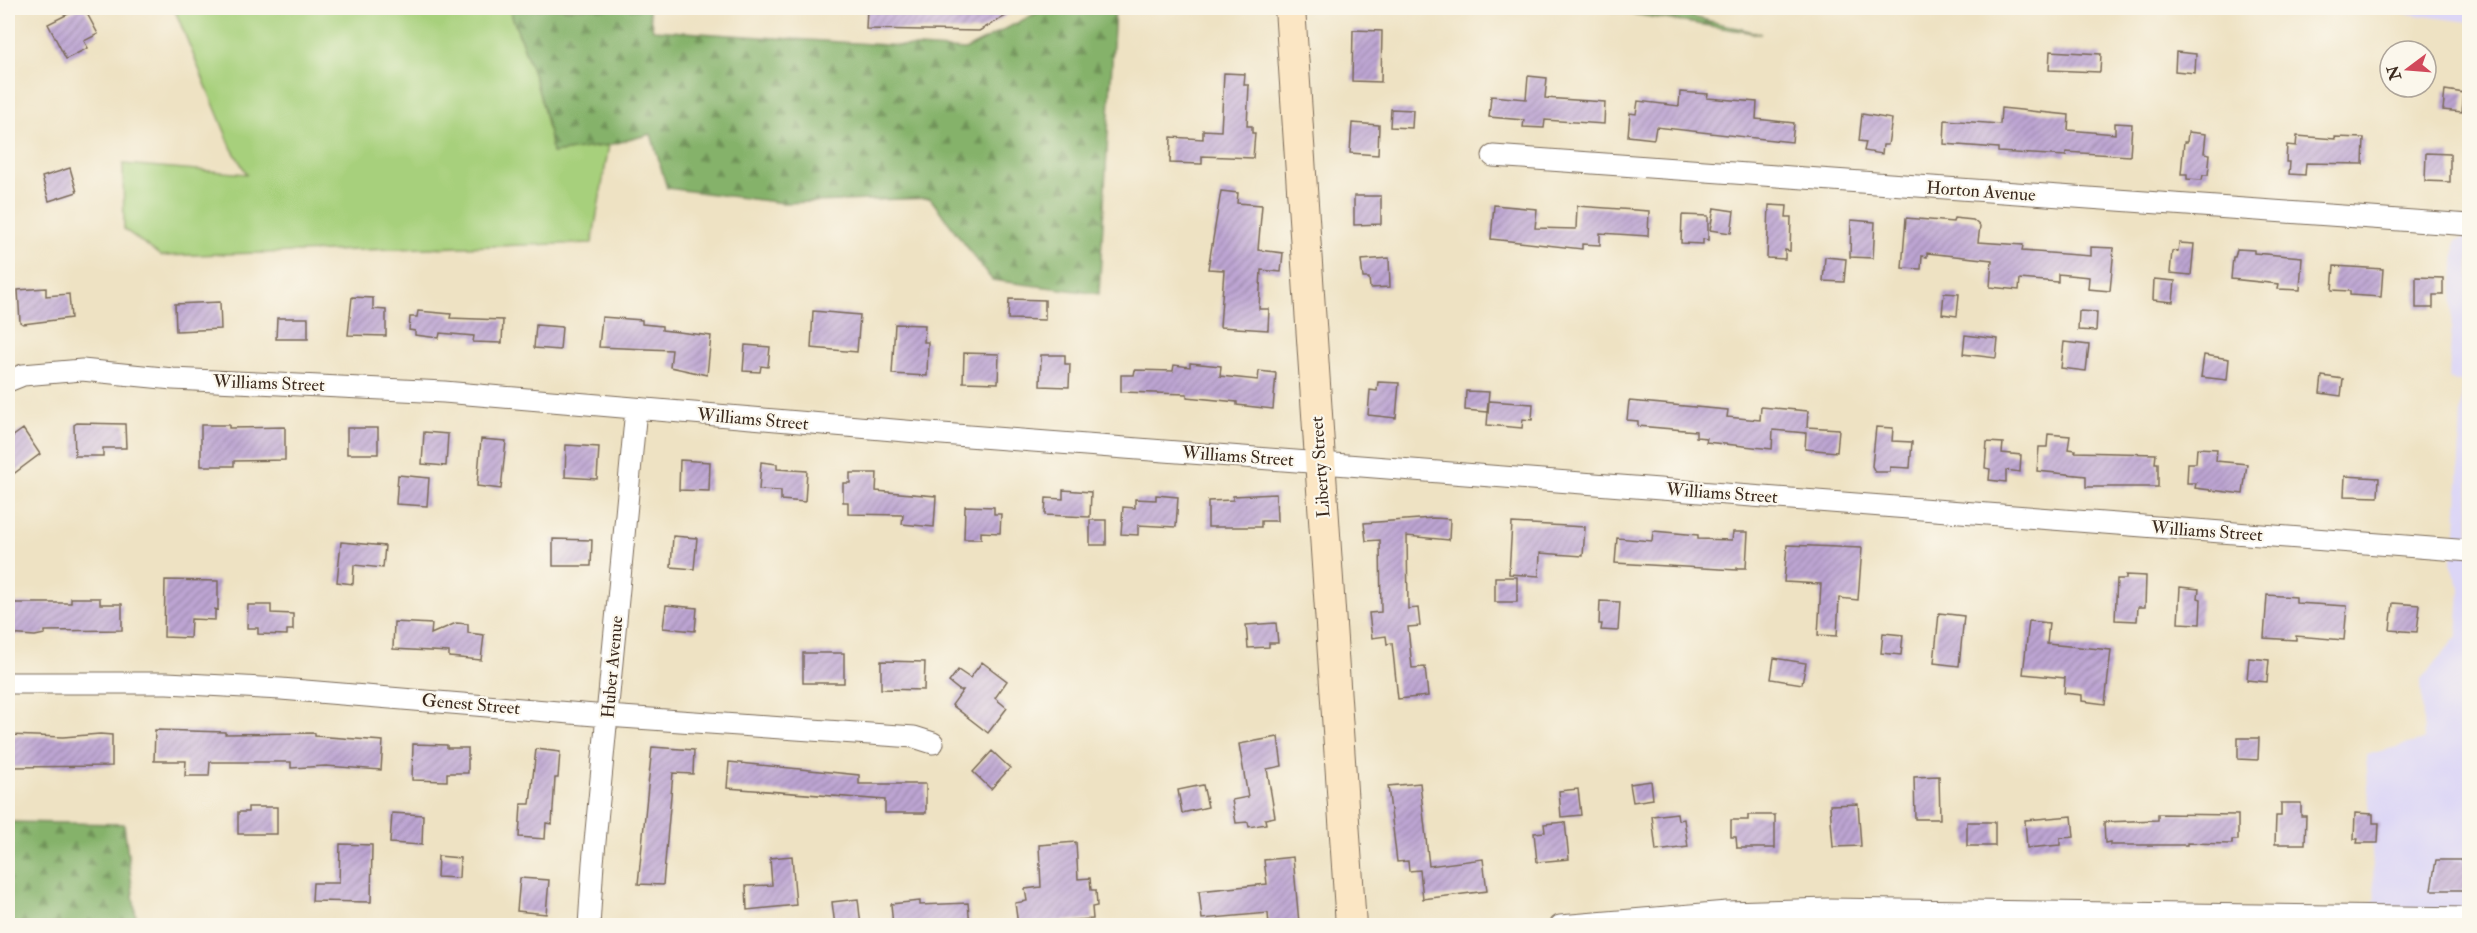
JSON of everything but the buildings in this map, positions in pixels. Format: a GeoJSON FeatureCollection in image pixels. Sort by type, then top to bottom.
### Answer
{"type":"FeatureCollection","features":[{"type":"Feature","properties":{"kind":"main road","name":"Liberty Street"},"geometry":{"type":"LineString","coordinates":[[1290,8],[1351,926]]}},
{"type":"Feature","properties":{"kind":"street","name":"Horton Avenue"},"geometry":{"type":"LineString","coordinates":[[1493,156],[2469,225]]}},
{"type":"Feature","properties":{"kind":"street","name":"Williams Street"},"geometry":{"type":"LineString","coordinates":[[8,381],[23,375],[82,370],[173,379],[444,392],[636,409],[2469,552]]}},
{"type":"Feature","properties":{"kind":"street","name":"Huber Avenue"},"geometry":{"type":"LineString","coordinates":[[589,926],[636,409]]}},
{"type":"Feature","properties":{"kind":"street","name":"Genest Street"},"geometry":{"type":"LineString","coordinates":[[8,683],[167,683],[281,689],[607,716],[914,737],[933,742]]}},
{"type":"Feature","properties":{"kind":"street"},"geometry":{"type":"LineString","coordinates":[[1560,926],[1727,912],[1828,909],[2469,918]]}},
{"type":"Feature","properties":{"kind":"shaded area"},"geometry":{"type":"Polygon","coordinates":[[[2385,8],[2469,8],[2469,22],[2385,11],[2385,8]]]}},
{"type":"Feature","properties":{"kind":"shaded area"},"geometry":{"type":"Polygon","coordinates":[[[2469,236],[2469,925],[2350,917],[2375,900],[2366,755],[2424,740],[2421,680],[2457,636],[2460,589],[2451,563],[2456,534],[2462,383],[2449,379],[2455,241],[2469,236]]]}},
{"type":"Feature","properties":{"kind":"green space"},"geometry":{"type":"Polygon","coordinates":[[[174,8],[509,8],[541,97],[552,153],[609,145],[592,243],[161,256],[124,229],[123,164],[247,174],[232,149],[174,8]]]}},
{"type":"Feature","properties":{"kind":"green space"},"geometry":{"type":"Polygon","coordinates":[[[509,8],[648,8],[653,30],[965,50],[1046,8],[1115,8],[1099,294],[992,280],[930,198],[783,203],[667,188],[651,134],[609,145],[552,153],[541,97],[509,8]]]}},
{"type":"Feature","properties":{"kind":"green space"},"geometry":{"type":"Polygon","coordinates":[[[1595,8],[1658,8],[1761,34],[1595,8]]]}},
{"type":"Feature","properties":{"kind":"green space"},"geometry":{"type":"Polygon","coordinates":[[[8,822],[124,824],[137,925],[8,925],[8,822]]]}}]}
